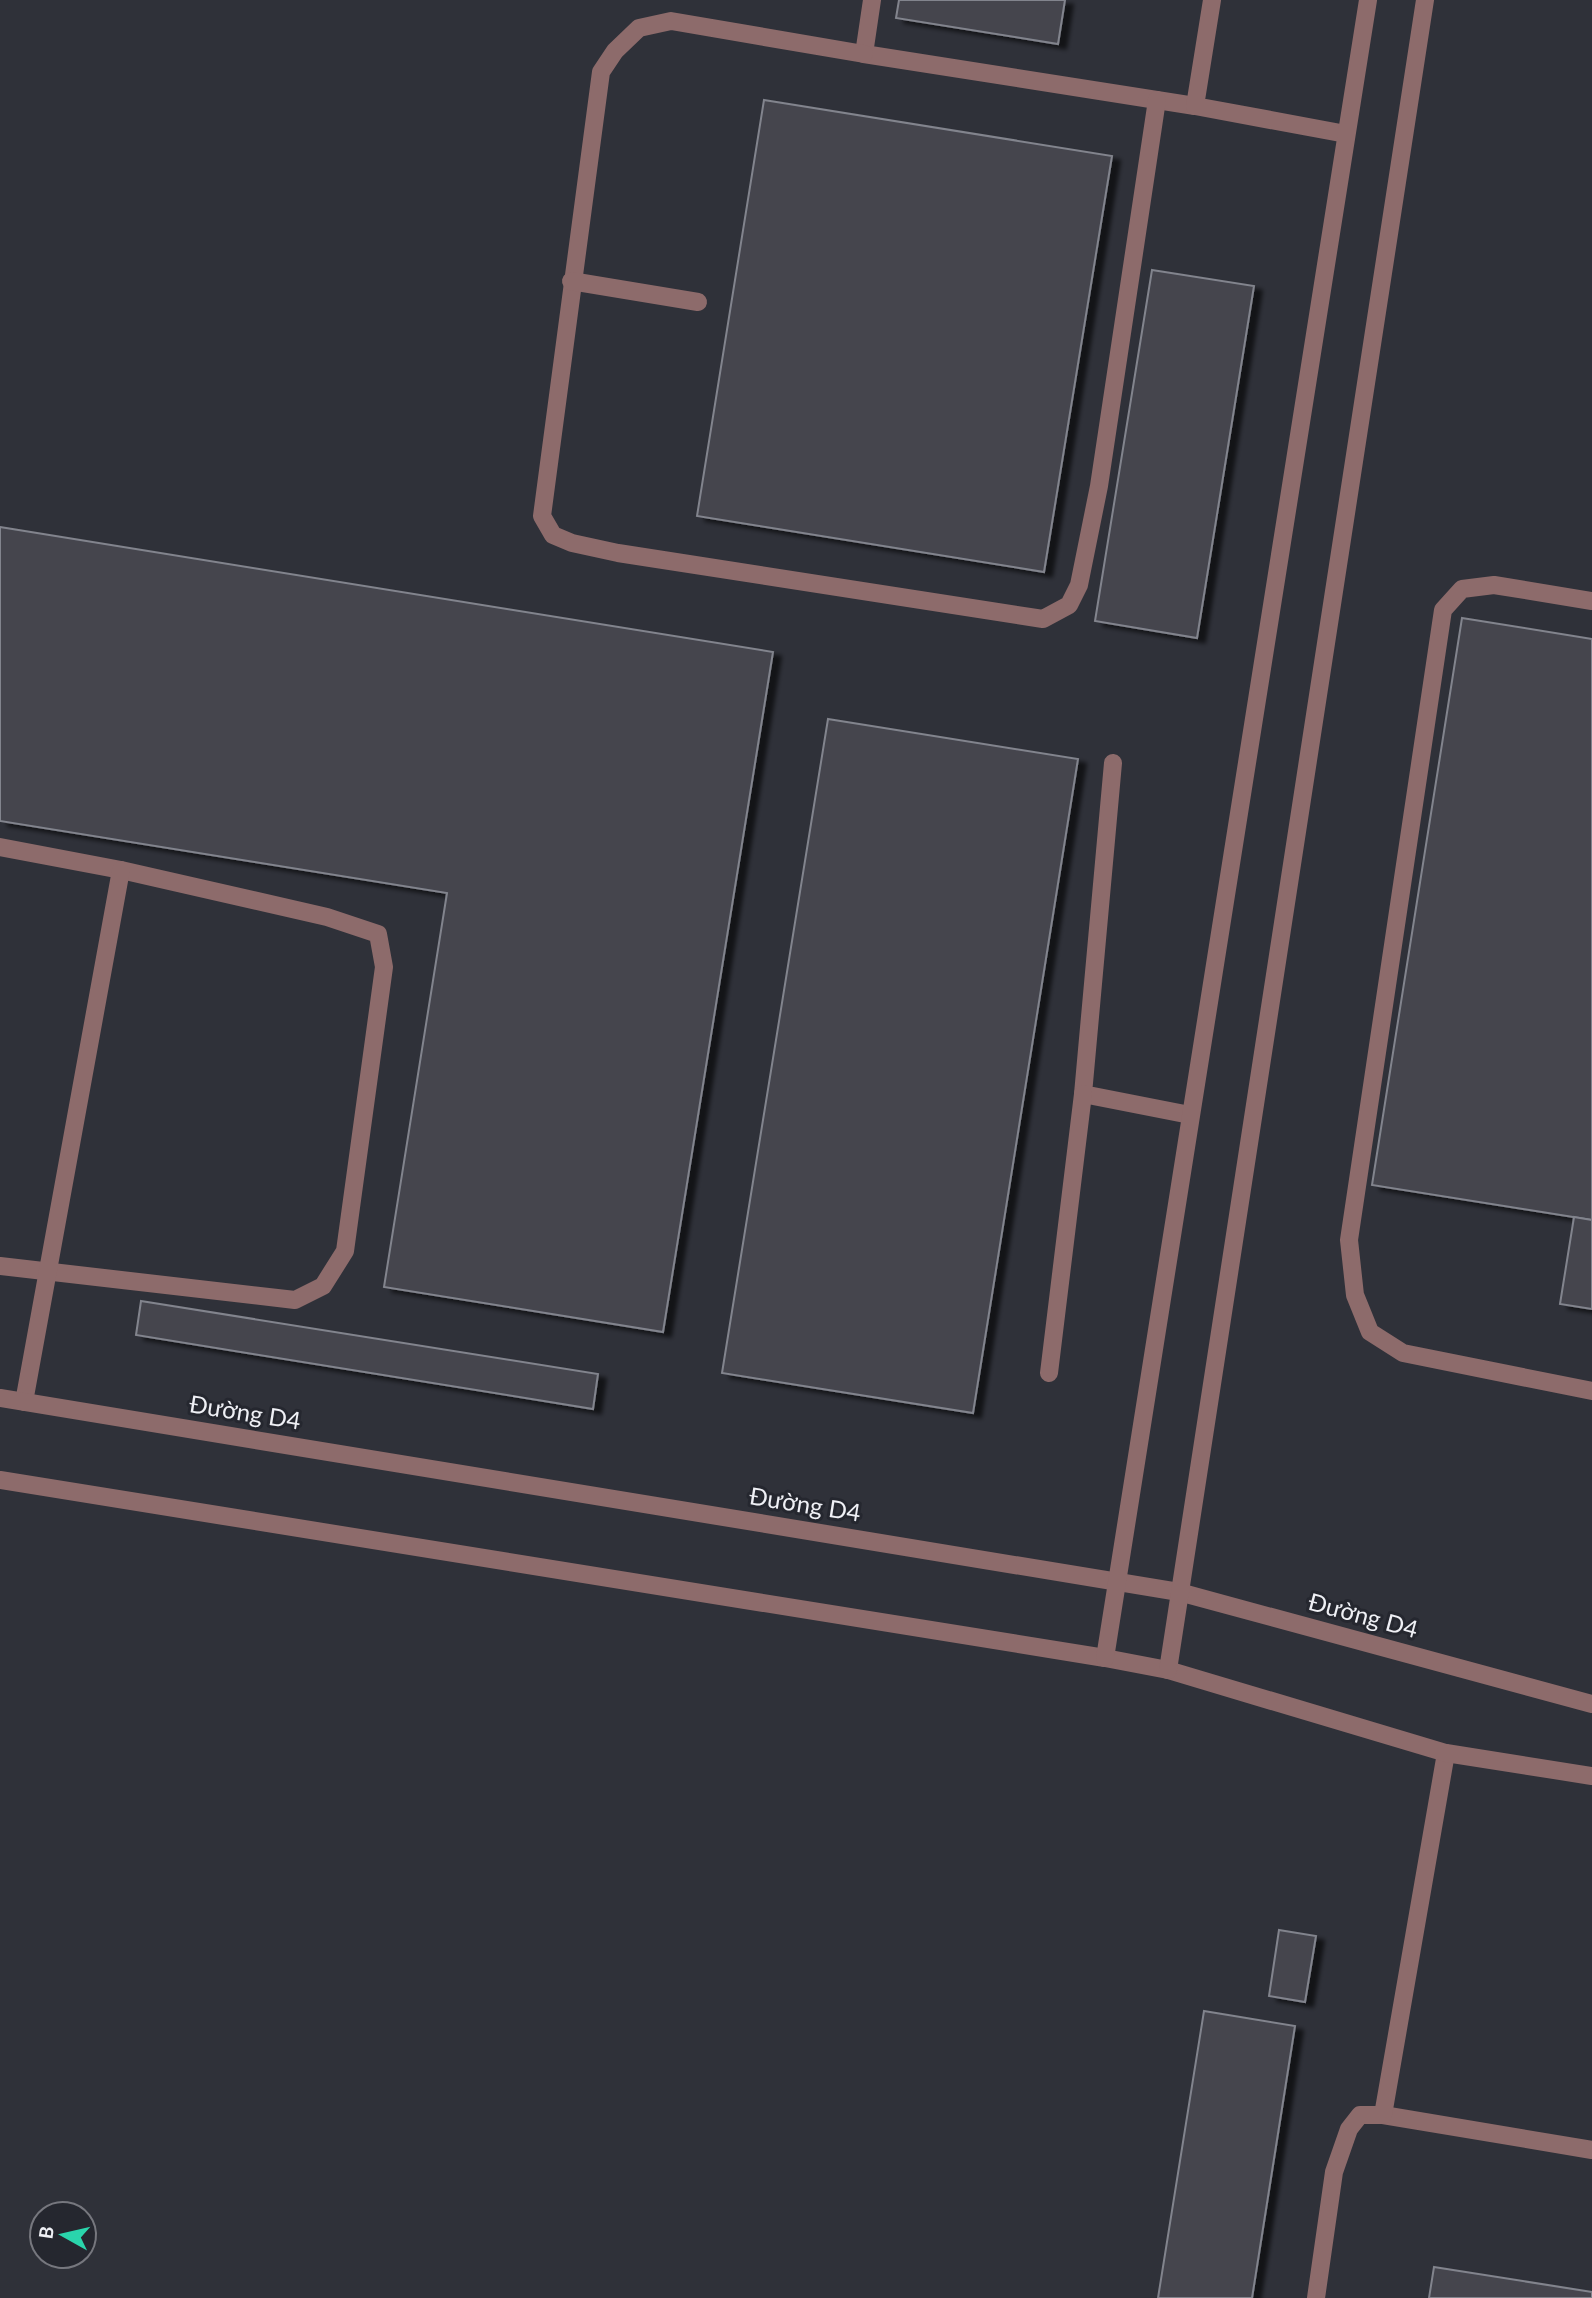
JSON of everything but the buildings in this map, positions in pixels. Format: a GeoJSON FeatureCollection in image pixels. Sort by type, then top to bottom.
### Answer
{"type":"FeatureCollection","features":[{"type":"Feature","properties":{"kind":"street"},"geometry":{"type":"LineString","coordinates":[[864,54],[872,0]]}},
{"type":"Feature","properties":{"kind":"street"},"geometry":{"type":"LineString","coordinates":[[1195,106],[1212,0]]}},
{"type":"Feature","properties":{"kind":"street"},"geometry":{"type":"LineString","coordinates":[[1105,1658],[1368,0]]}},
{"type":"Feature","properties":{"kind":"street"},"geometry":{"type":"LineString","coordinates":[[1168,1670],[1425,0]]}},
{"type":"Feature","properties":{"kind":"street"},"geometry":{"type":"LineString","coordinates":[[1157,100],[1099,486],[1079,585],[1069,606],[1043,619],[618,553],[572,543],[552,535],[542,516],[571,281],[601,72],[615,51],[639,28],[671,21],[1195,106],[1346,134]]}},
{"type":"Feature","properties":{"kind":"street"},"geometry":{"type":"LineString","coordinates":[[571,281],[698,302]]}},
{"type":"Feature","properties":{"kind":"street"},"geometry":{"type":"LineString","coordinates":[[1592,601],[1494,585],[1462,589],[1443,610],[1349,1240],[1355,1296],[1370,1332],[1403,1353],[1592,1391]]}},
{"type":"Feature","properties":{"kind":"street"},"geometry":{"type":"LineString","coordinates":[[1049,1373],[1083,1094],[1113,763]]}},
{"type":"Feature","properties":{"kind":"street"},"geometry":{"type":"LineString","coordinates":[[0,847],[121,870],[327,916],[377,934],[384,967],[345,1251],[323,1286],[295,1300],[0,1266]]}},
{"type":"Feature","properties":{"kind":"street"},"geometry":{"type":"LineString","coordinates":[[24,1402],[121,870]]}},
{"type":"Feature","properties":{"kind":"street"},"geometry":{"type":"LineString","coordinates":[[1083,1094],[1190,1115]]}},
{"type":"Feature","properties":{"kind":"street","name":"Đường D4"},"geometry":{"type":"LineString","coordinates":[[0,1398],[1180,1591],[1592,1704]]}},
{"type":"Feature","properties":{"kind":"street"},"geometry":{"type":"LineString","coordinates":[[0,1480],[1105,1658],[1168,1670],[1446,1753],[1592,1776]]}},
{"type":"Feature","properties":{"kind":"street"},"geometry":{"type":"LineString","coordinates":[[1383,2115],[1446,1753]]}},
{"type":"Feature","properties":{"kind":"street"},"geometry":{"type":"LineString","coordinates":[[1316,2298],[1334,2172],[1349,2129],[1360,2115],[1383,2115],[1592,2150]]}}]}
